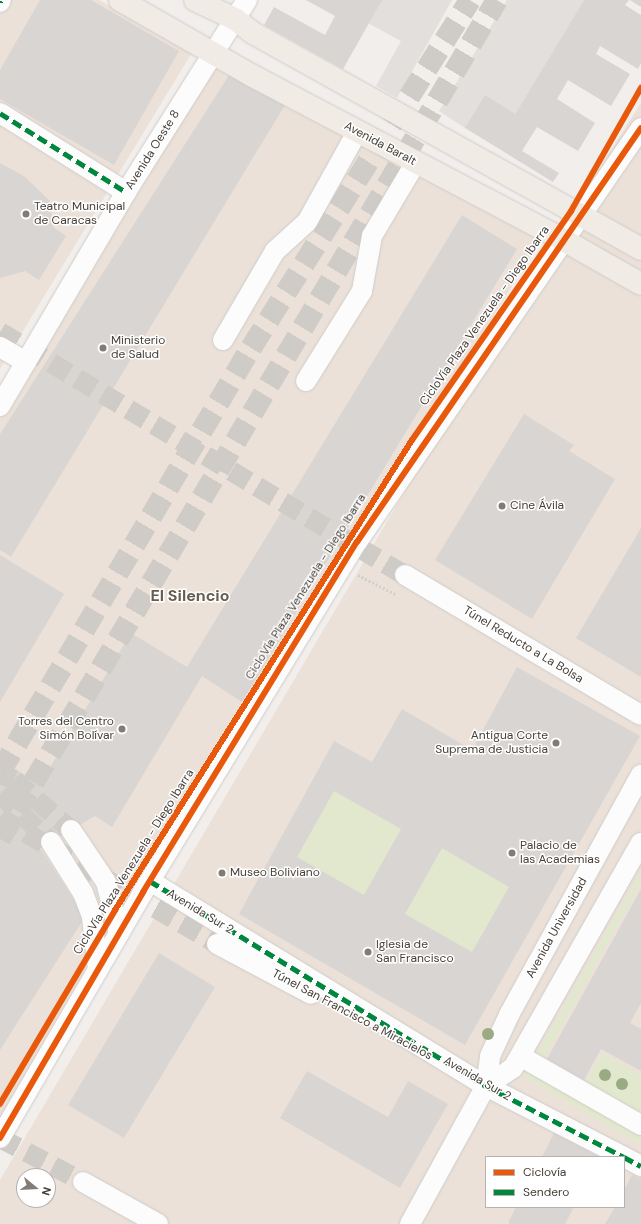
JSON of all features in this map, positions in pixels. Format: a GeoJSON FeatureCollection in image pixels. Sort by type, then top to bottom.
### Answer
{"type":"FeatureCollection","features":[{"type":"Feature","properties":{"kind":"main road","name":"Avenida Baralt"},"geometry":{"type":"LineString","coordinates":[[120,0],[213,54],[357,132],[564,240],[641,284]]}},
{"type":"Feature","properties":{"kind":"main road"},"geometry":{"type":"LineString","coordinates":[[195,0],[235,19],[253,33],[641,249]]}},
{"type":"Feature","properties":{"kind":"street","name":"Avenida Oeste 8"},"geometry":{"type":"LineString","coordinates":[[0,406],[126,192],[247,0]]}},
{"type":"Feature","properties":{"kind":"street"},"geometry":{"type":"LineString","coordinates":[[0,113],[126,192]]}},
{"type":"Feature","properties":{"kind":"street"},"geometry":{"type":"LineString","coordinates":[[1,1135],[150,881],[358,542],[641,128]]}},
{"type":"Feature","properties":{"kind":"street"},"geometry":{"type":"LineString","coordinates":[[223,340],[275,251],[306,222],[357,132]]}},
{"type":"Feature","properties":{"kind":"street"},"geometry":{"type":"LineString","coordinates":[[306,381],[362,291],[372,236],[416,162]]}},
{"type":"Feature","properties":{"kind":"street"},"geometry":{"type":"LineString","coordinates":[[0,347],[26,362]]}},
{"type":"Feature","properties":{"kind":"street","name":"Túnel Reducto a La Bolsa"},"geometry":{"type":"LineString","coordinates":[[405,575],[641,715]]}},
{"type":"Feature","properties":{"kind":"street","name":"Avenida Universidad"},"geometry":{"type":"LineString","coordinates":[[410,1224],[486,1086],[490,1056],[510,1013],[641,775]]}},
{"type":"Feature","properties":{"kind":"street"},"geometry":{"type":"LineString","coordinates":[[71,830],[106,882],[119,933]]}},
{"type":"Feature","properties":{"kind":"street"},"geometry":{"type":"LineString","coordinates":[[51,842],[83,893],[92,917],[98,970]]}},
{"type":"Feature","properties":{"kind":"street","name":"Avenida Universidad"},"geometry":{"type":"LineString","coordinates":[[486,1086],[513,1068],[641,843]]}},
{"type":"Feature","properties":{"kind":"street","name":"Avenida Sur 2"},"geometry":{"type":"LineString","coordinates":[[150,881],[486,1086],[622,1156]]}},
{"type":"Feature","properties":{"kind":"street","name":"Túnel San Francisco a Miracielos"},"geometry":{"type":"LineString","coordinates":[[217,944],[486,1086]]}},
{"type":"Feature","properties":{"kind":"street"},"geometry":{"type":"LineString","coordinates":[[520,1056],[641,1125]]}},
{"type":"Feature","properties":{"kind":"street","name":"Avenida Sur 2"},"geometry":{"type":"LineString","coordinates":[[625,1158],[641,1166]]}},
{"type":"Feature","properties":{"kind":"street"},"geometry":{"type":"LineString","coordinates":[[82,1182],[158,1224]]}},
{"type":"Feature","properties":{"kind":"shaded area"},"geometry":{"type":"Polygon","coordinates":[[[0,0],[99,0],[193,51],[0,369],[0,0]]]}},
{"type":"Feature","properties":{"kind":"shaded area"},"geometry":{"type":"Polygon","coordinates":[[[381,0],[452,0],[397,98],[376,86],[401,41],[368,23],[381,0]]]}},
{"type":"Feature","properties":{"kind":"shaded area"},"geometry":{"type":"Polygon","coordinates":[[[507,0],[584,0],[515,114],[465,128],[439,111],[507,0]]]}},
{"type":"Feature","properties":{"kind":"shaded area"},"geometry":{"type":"Polygon","coordinates":[[[212,59],[545,233],[251,706],[0,1122],[0,418],[212,59]]]}},
{"type":"Feature","properties":{"kind":"shaded area"},"geometry":{"type":"Polygon","coordinates":[[[641,103],[641,1224],[0,1224],[0,1180],[542,258],[641,103]]]}},
{"type":"Feature","properties":{"kind":"green space"},"geometry":{"type":"Polygon","coordinates":[[[334,791],[401,829],[364,895],[297,857],[334,791]]]}},
{"type":"Feature","properties":{"kind":"green space"},"geometry":{"type":"Polygon","coordinates":[[[442,848],[509,887],[472,952],[405,914],[442,848]]]}},
{"type":"Feature","properties":{"kind":"green space"},"geometry":{"type":"Polygon","coordinates":[[[641,871],[641,883],[543,1060],[585,1084],[602,1053],[641,1074],[641,1145],[524,1077],[641,871]]]}},
{"type":"Feature","properties":{"kind":"building"},"geometry":{"type":"Polygon","coordinates":[[[40,0],[91,0],[179,51],[114,165],[0,99],[0,70],[40,0]]]}},
{"type":"Feature","properties":{"kind":"building"},"geometry":{"type":"Polygon","coordinates":[[[306,0],[382,0],[343,69],[264,25],[274,7],[325,35],[335,16],[306,0]]]}},
{"type":"Feature","properties":{"kind":"building"},"geometry":{"type":"Polygon","coordinates":[[[584,0],[629,0],[625,5],[641,15],[641,63],[638,69],[600,46],[596,54],[630,74],[611,106],[568,80],[557,99],[595,123],[578,151],[537,127],[522,151],[559,173],[553,182],[465,128],[485,95],[515,114],[584,0]]]}},
{"type":"Feature","properties":{"kind":"building"},"geometry":{"type":"Polygon","coordinates":[[[630,0],[641,0],[641,7],[630,0]]]}},
{"type":"Feature","properties":{"kind":"building"},"geometry":{"type":"Polygon","coordinates":[[[231,72],[285,105],[11,557],[0,550],[0,434],[231,72]]]}},
{"type":"Feature","properties":{"kind":"building","name":"Teatro Municipal de Caracas"},"geometry":{"type":"Polygon","coordinates":[[[0,163],[24,176],[50,201],[53,227],[66,236],[39,280],[25,271],[0,278],[0,163]]]}},
{"type":"Feature","properties":{"kind":"building"},"geometry":{"type":"Polygon","coordinates":[[[462,215],[517,249],[242,702],[202,676],[112,827],[95,816],[40,848],[85,917],[0,1050],[0,760],[40,784],[131,633],[187,667],[462,215]]]}},
{"type":"Feature","properties":{"kind":"building"},"geometry":{"type":"Polygon","coordinates":[[[524,414],[574,445],[569,451],[615,479],[532,619],[435,560],[524,414]]]}},
{"type":"Feature","properties":{"kind":"building"},"geometry":{"type":"Polygon","coordinates":[[[641,528],[641,677],[576,638],[641,528]]]}},
{"type":"Feature","properties":{"kind":"building","name":"Torres del Centro Simón Bolívar"},"geometry":{"type":"Polygon","coordinates":[[[0,555],[64,594],[0,702],[0,555]]]}},
{"type":"Feature","properties":{"kind":"building"},"geometry":{"type":"Polygon","coordinates":[[[517,667],[640,736],[465,1045],[239,914],[334,741],[372,762],[402,709],[472,750],[517,667]],[[334,791],[297,857],[364,895],[401,829],[334,791]],[[442,848],[405,914],[472,952],[509,887],[442,848]]]}},
{"type":"Feature","properties":{"kind":"building"},"geometry":{"type":"Polygon","coordinates":[[[641,889],[641,1003],[630,1023],[641,1029],[641,1071],[601,1049],[584,1080],[547,1059],[641,889]]]}},
{"type":"Feature","properties":{"kind":"building"},"geometry":{"type":"Polygon","coordinates":[[[159,953],[215,987],[124,1138],[68,1105],[159,953]]]}},
{"type":"Feature","properties":{"kind":"building"},"geometry":{"type":"Polygon","coordinates":[[[307,1071],[388,1117],[408,1081],[448,1104],[400,1188],[280,1118],[307,1071]]]}},
{"type":"Feature","properties":{"kind":"building"},"geometry":{"type":"Polygon","coordinates":[[[554,1133],[598,1156],[542,1156],[554,1133]]]}},
{"type":"Feature","properties":{"kind":"building"},"geometry":{"type":"Polygon","coordinates":[[[632,1175],[641,1179],[641,1224],[605,1224],[614,1208],[625,1208],[625,1188],[632,1175]]]}},
{"type":"Feature","properties":{"kind":"building"},"geometry":{"type":"Polygon","coordinates":[[[516,1208],[573,1208],[565,1224],[508,1223],[516,1208]]]}},
{"type":"Feature","properties":{"kind":"tunnel"},"geometry":{"type":"LineString","coordinates":[[0,772],[251,348],[470,0]]}},
{"type":"Feature","properties":{"kind":"tunnel"},"geometry":{"type":"LineString","coordinates":[[0,839],[497,0]]}},
{"type":"Feature","properties":{"kind":"tunnel"},"geometry":{"type":"LineString","coordinates":[[0,332],[405,575]]}},
{"type":"Feature","properties":{"kind":"tunnel"},"geometry":{"type":"LineString","coordinates":[[0,774],[14,780],[71,830]]}},
{"type":"Feature","properties":{"kind":"tunnel"},"geometry":{"type":"LineString","coordinates":[[0,794],[48,839]]}},
{"type":"Feature","properties":{"kind":"tunnel"},"geometry":{"type":"LineString","coordinates":[[0,818],[217,944]]}},
{"type":"Feature","properties":{"kind":"tunnel"},"geometry":{"type":"LineString","coordinates":[[0,1138],[83,1182]]}},
{"type":"Feature","properties":{"kind":"marked path"},"geometry":{"type":"LineString","coordinates":[[0,113],[126,192]]}},
{"type":"Feature","properties":{"kind":"marked path"},"geometry":{"type":"LineString","coordinates":[[150,881],[486,1086],[622,1156]]}},
{"type":"Feature","properties":{"kind":"marked path"},"geometry":{"type":"LineString","coordinates":[[625,1158],[641,1166]]}},
{"type":"Feature","properties":{"kind":"cycle path","name":"CicloVía Plaza Venezuela - Diego Ibarra"},"geometry":{"type":"LineString","coordinates":[[0,1104],[115,910],[412,440],[571,211],[641,88]]}},
{"type":"Feature","properties":{"kind":"cycle path"},"geometry":{"type":"LineString","coordinates":[[0,1138],[143,892],[357,542],[641,128]]}},
{"type":"Feature","properties":{"kind":"place","name":"Teatro Municipal de Caracas"},"geometry":{"type":"Point","coordinates":[26,214]}},
{"type":"Feature","properties":{"kind":"place","name":"Ministerio de Salud"},"geometry":{"type":"Point","coordinates":[103,348]}},
{"type":"Feature","properties":{"kind":"place","name":"Cine Ávila"},"geometry":{"type":"Point","coordinates":[502,506]}},
{"type":"Feature","properties":{"kind":"place","name":"Torres del Centro Simón Bolívar"},"geometry":{"type":"Point","coordinates":[122,729]}},
{"type":"Feature","properties":{"kind":"place","name":"Antigua Corte Suprema de Justicia"},"geometry":{"type":"Point","coordinates":[556,743]}},
{"type":"Feature","properties":{"kind":"place","name":"Palacio de las Academias"},"geometry":{"type":"Point","coordinates":[512,853]}},
{"type":"Feature","properties":{"kind":"place","name":"Museo Boliviano"},"geometry":{"type":"Point","coordinates":[222,873]}},
{"type":"Feature","properties":{"kind":"place","name":"Iglesia de San Francisco"},"geometry":{"type":"Point","coordinates":[368,952]}},
{"type":"Feature","properties":{"kind":"district","name":"El Silencio"},"geometry":{"type":"Point","coordinates":[190,596]}}]}
